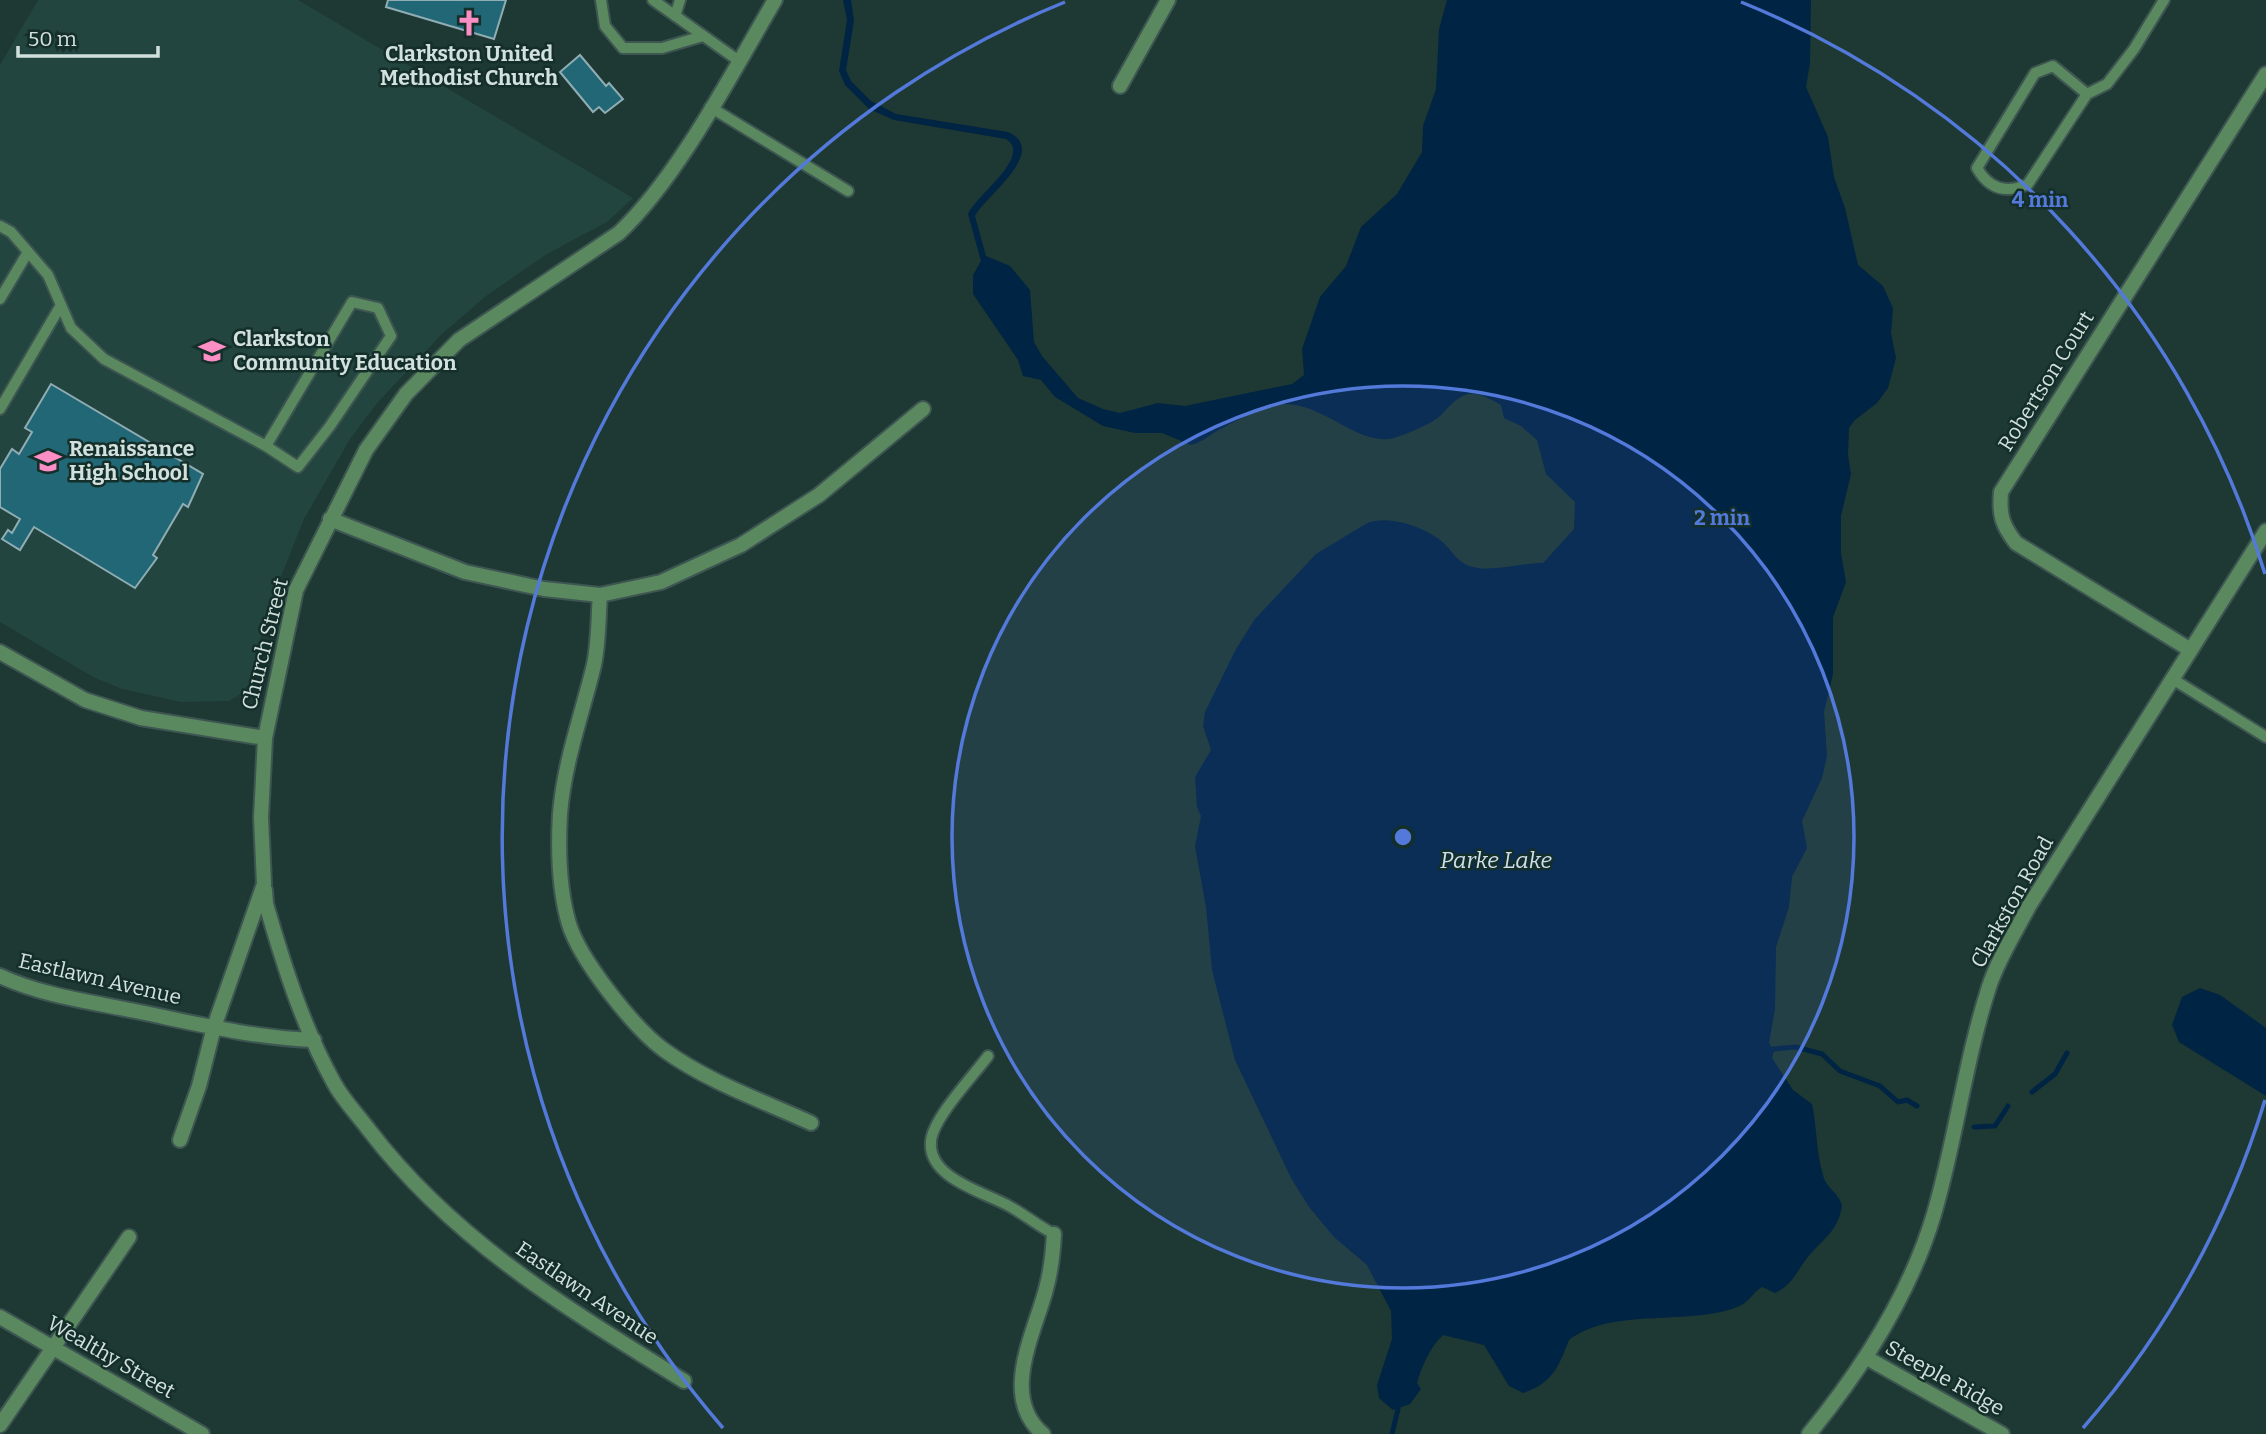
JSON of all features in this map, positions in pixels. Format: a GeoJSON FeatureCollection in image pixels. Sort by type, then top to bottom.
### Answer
{"type":"FeatureCollection","features":[{"type":"Feature","properties":{"kind":"street","name":"Church Street"},"geometry":{"type":"LineString","coordinates":[[180,1140],[199,1087],[214,1027],[264,884],[261,818],[265,738],[296,590],[366,450],[406,394],[459,340],[619,233],[646,205],[775,0]]}},
{"type":"Feature","properties":{"kind":"street"},"geometry":{"type":"LineString","coordinates":[[1120,86],[1168,0]]}},
{"type":"Feature","properties":{"kind":"street","name":"Robertson Court"},"geometry":{"type":"LineString","coordinates":[[2189,649],[2016,542],[2003,527],[1999,515],[2001,492],[2266,74]]}},
{"type":"Feature","properties":{"kind":"street"},"geometry":{"type":"LineString","coordinates":[[330,519],[466,572],[544,589],[600,595],[661,582],[741,545],[819,495],[923,409]]}},
{"type":"Feature","properties":{"kind":"street","name":"Clarkston Road"},"geometry":{"type":"LineString","coordinates":[[1809,1434],[1867,1358],[1913,1267],[1934,1216],[1970,1052],[1997,966],[2029,906],[2266,531]]}},
{"type":"Feature","properties":{"kind":"street"},"geometry":{"type":"LineString","coordinates":[[600,595],[594,666],[575,732],[560,813],[560,874],[569,925],[593,969],[625,1011],[663,1050],[719,1081],[811,1123]]}},
{"type":"Feature","properties":{"kind":"street"},"geometry":{"type":"LineString","coordinates":[[0,652],[85,700],[141,718],[265,738]]}},
{"type":"Feature","properties":{"kind":"street","name":"Eastlawn Avenue"},"geometry":{"type":"LineString","coordinates":[[264,884],[266,904],[294,996],[314,1040],[335,1085],[389,1156],[480,1244],[547,1296],[684,1381]]}},
{"type":"Feature","properties":{"kind":"street","name":"Eastlawn Avenue"},"geometry":{"type":"LineString","coordinates":[[0,976],[20,985],[214,1027],[314,1040]]}},
{"type":"Feature","properties":{"kind":"street"},"geometry":{"type":"LineString","coordinates":[[1042,1434],[1022,1398],[1021,1376],[1047,1288],[1054,1234]]}},
{"type":"Feature","properties":{"kind":"street"},"geometry":{"type":"LineString","coordinates":[[0,1425],[129,1237]]}},
{"type":"Feature","properties":{"kind":"street","name":"Wealthy Street"},"geometry":{"type":"LineString","coordinates":[[0,1317],[202,1434]]}},
{"type":"Feature","properties":{"kind":"street","name":"Steeple Ridge"},"geometry":{"type":"LineString","coordinates":[[1867,1358],[2002,1434]]}},
{"type":"Feature","properties":{"kind":"lane"},"geometry":{"type":"LineString","coordinates":[[601,0],[605,26],[623,48],[662,48],[704,36]]}},
{"type":"Feature","properties":{"kind":"lane"},"geometry":{"type":"LineString","coordinates":[[653,0],[739,61]]}},
{"type":"Feature","properties":{"kind":"lane"},"geometry":{"type":"LineString","coordinates":[[675,16],[680,0]]}},
{"type":"Feature","properties":{"kind":"lane"},"geometry":{"type":"LineString","coordinates":[[2087,94],[2053,66],[2035,73],[1976,168],[1984,180],[1997,188],[2013,191],[2028,184],[2087,94],[2107,84],[2134,49],[2164,0]]}},
{"type":"Feature","properties":{"kind":"lane"},"geometry":{"type":"LineString","coordinates":[[710,107],[848,191]]}},
{"type":"Feature","properties":{"kind":"lane"},"geometry":{"type":"LineString","coordinates":[[0,226],[11,232],[48,275],[71,328],[104,359],[266,446],[298,467],[330,426],[391,336],[378,308],[352,302],[266,446]]}},
{"type":"Feature","properties":{"kind":"lane"},"geometry":{"type":"LineString","coordinates":[[0,299],[27,251]]}},
{"type":"Feature","properties":{"kind":"lane"},"geometry":{"type":"LineString","coordinates":[[0,409],[61,305]]}},
{"type":"Feature","properties":{"kind":"lane"},"geometry":{"type":"LineString","coordinates":[[2171,678],[2266,737]]}},
{"type":"Feature","properties":{"kind":"lane"},"geometry":{"type":"LineString","coordinates":[[988,1056],[936,1126],[930,1142],[937,1162],[947,1174],[962,1184],[1013,1208],[1054,1234]]}},
{"type":"Feature","properties":{"kind":"shaded area","name":"Clarkston Community Education"},"geometry":{"type":"Polygon","coordinates":[[[38,0],[298,0],[633,198],[607,222],[547,254],[486,296],[441,335],[378,402],[350,439],[304,519],[268,609],[249,684],[241,694],[229,701],[181,702],[122,689],[93,677],[0,622],[0,65],[38,0]]]}},
{"type":"Feature","properties":{"kind":"water","name":"Parke Lake"},"geometry":{"type":"Polygon","coordinates":[[[843,0],[851,0],[854,21],[846,70],[851,81],[871,101],[896,114],[1008,132],[1019,140],[1022,150],[1019,162],[975,216],[986,256],[1010,266],[1030,290],[1034,342],[1042,356],[1078,398],[1120,413],[1158,403],[1185,406],[1292,384],[1304,375],[1302,349],[1320,297],[1346,266],[1361,227],[1397,194],[1422,152],[1423,126],[1436,89],[1439,29],[1447,0],[1811,0],[1810,63],[1806,87],[1828,137],[1834,177],[1845,208],[1858,265],[1883,286],[1893,308],[1891,333],[1896,358],[1888,388],[1877,403],[1849,428],[1848,455],[1851,474],[1841,516],[1841,553],[1846,582],[1833,617],[1833,674],[1824,712],[1827,756],[1822,778],[1802,821],[1807,848],[1792,877],[1789,907],[1776,947],[1775,1009],[1769,1043],[1774,1051],[1772,1058],[1793,1090],[1812,1104],[1823,1175],[1842,1206],[1831,1232],[1782,1289],[1775,1293],[1762,1287],[1741,1305],[1718,1313],[1629,1320],[1587,1330],[1569,1340],[1558,1366],[1548,1379],[1523,1393],[1509,1386],[1484,1345],[1443,1335],[1427,1357],[1417,1383],[1421,1389],[1410,1404],[1393,1410],[1379,1398],[1377,1385],[1392,1339],[1391,1311],[1367,1265],[1334,1237],[1309,1207],[1291,1178],[1235,1060],[1212,970],[1206,907],[1195,846],[1201,816],[1197,807],[1195,777],[1211,750],[1203,726],[1205,712],[1236,649],[1255,619],[1316,554],[1364,525],[1382,520],[1413,526],[1440,540],[1467,565],[1498,568],[1543,563],[1574,529],[1575,502],[1546,474],[1537,440],[1521,426],[1504,418],[1501,405],[1475,394],[1462,396],[1438,418],[1394,438],[1367,436],[1313,410],[1283,404],[1250,414],[1191,445],[1162,433],[1135,433],[1103,426],[1055,397],[1041,380],[1023,376],[1018,360],[973,294],[973,275],[981,261],[968,214],[1008,165],[1013,155],[1012,146],[1006,139],[894,120],[869,109],[845,85],[839,71],[847,20],[843,0]]]}},
{"type":"Feature","properties":{"kind":"water"},"geometry":{"type":"Polygon","coordinates":[[[2200,988],[2220,995],[2266,1028],[2266,1096],[2179,1042],[2172,1025],[2182,997],[2200,988]]]}},
{"type":"Feature","properties":{"kind":"building","name":"Clarkston United Methodist Church"},"geometry":{"type":"Polygon","coordinates":[[[388,0],[506,0],[494,39],[386,7],[388,0]]]}},
{"type":"Feature","properties":{"kind":"building"},"geometry":{"type":"Polygon","coordinates":[[[580,55],[606,86],[609,83],[623,99],[605,113],[599,107],[593,112],[560,72],[580,55]]]}},
{"type":"Feature","properties":{"kind":"building"},"geometry":{"type":"Polygon","coordinates":[[[51,384],[203,474],[188,507],[183,504],[153,555],[157,558],[135,588],[34,527],[20,550],[2,539],[8,530],[12,533],[20,519],[0,507],[0,469],[12,449],[19,454],[32,432],[25,428],[51,384]]]}},
{"type":"Feature","properties":{"kind":"waterway"},"geometry":{"type":"LineString","coordinates":[[1773,1049],[1796,1047],[1822,1054],[1840,1071],[1880,1086],[1898,1102],[1907,1100],[1917,1106]]}},
{"type":"Feature","properties":{"kind":"waterway"},"geometry":{"type":"LineString","coordinates":[[2032,1092],[2055,1074],[2067,1053]]}},
{"type":"Feature","properties":{"kind":"waterway"},"geometry":{"type":"LineString","coordinates":[[1974,1127],[1995,1126],[2008,1106]]}},
{"type":"Feature","properties":{"kind":"waterway"},"geometry":{"type":"LineString","coordinates":[[1392,1434],[1398,1409]]}},
{"type":"Feature","properties":{"kind":"place","name":"Clarkston United Methodist Church"},"geometry":{"type":"Point","coordinates":[469,23]}},
{"type":"Feature","properties":{"kind":"place","name":"Clarkston Community Education"},"geometry":{"type":"Point","coordinates":[212,351]}},
{"type":"Feature","properties":{"kind":"place","name":"Renaissance High School"},"geometry":{"type":"Point","coordinates":[48,461]}}]}
